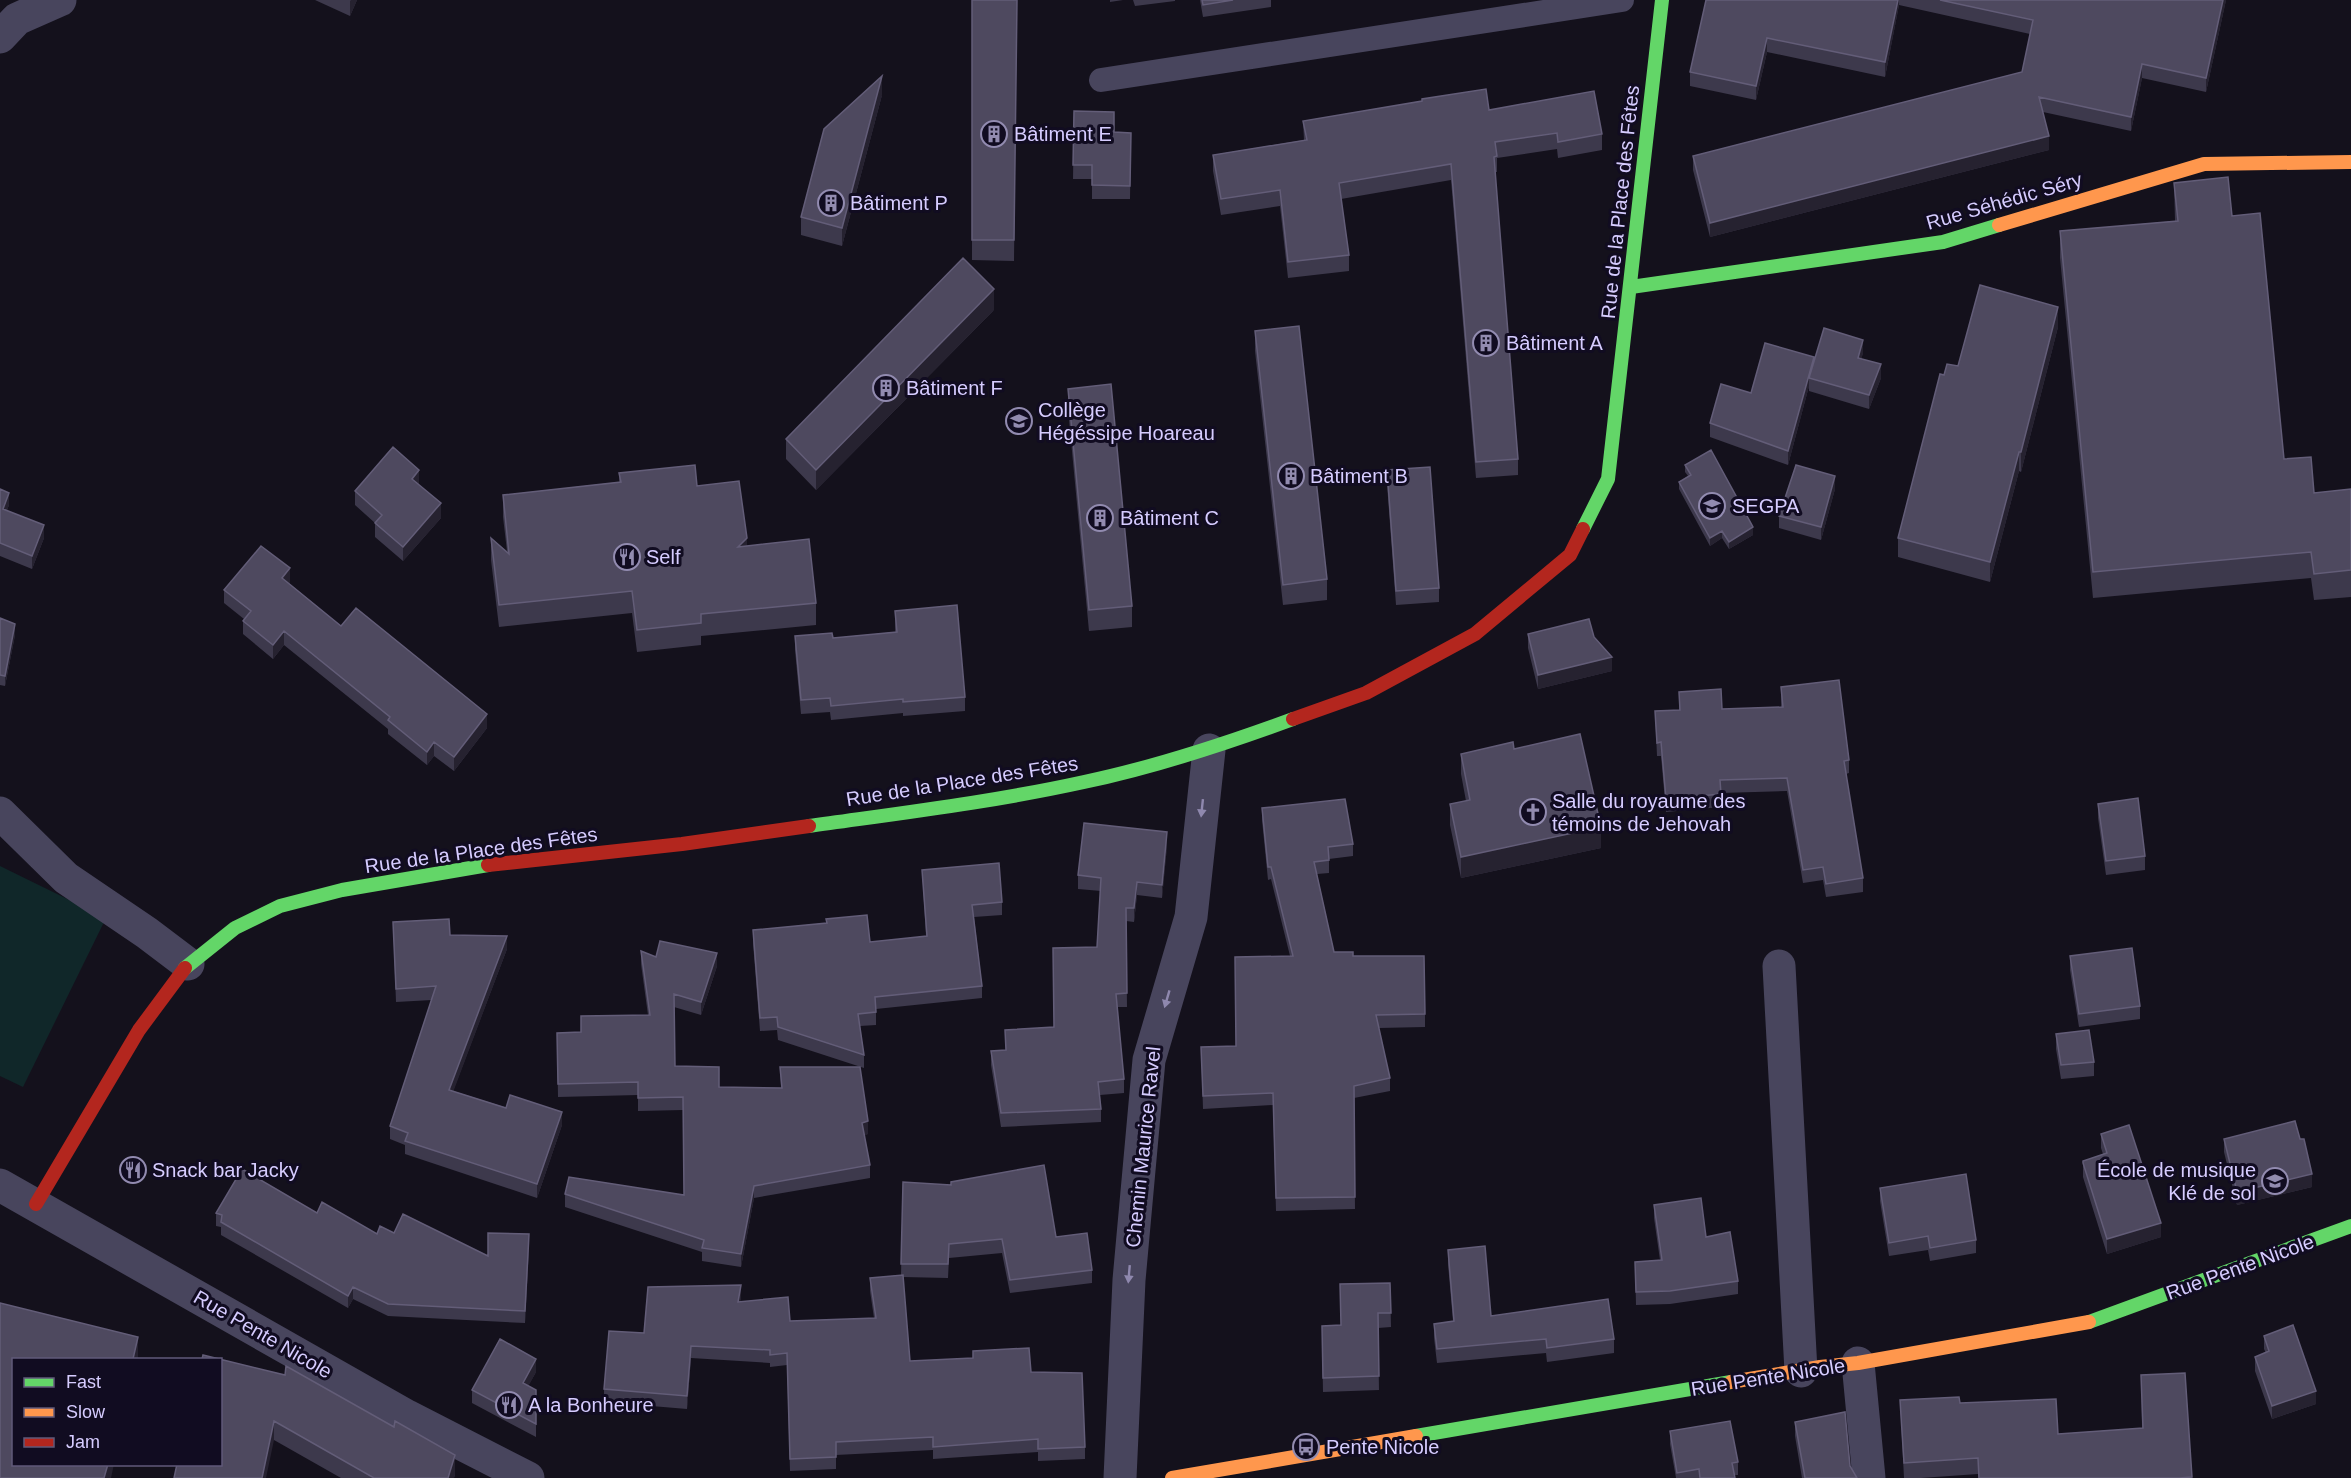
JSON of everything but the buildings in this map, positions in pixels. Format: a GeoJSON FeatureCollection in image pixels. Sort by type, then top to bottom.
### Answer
{"type":"FeatureCollection","features":[{"type":"Feature","properties":{"kind":"street"},"geometry":{"type":"LineString","coordinates":[[0,37],[17,19],[60,0]]}},
{"type":"Feature","properties":{"kind":"street","name":"Rue de la Place des Fêtes"},"geometry":{"type":"LineString","coordinates":[[36,1204],[140,1030],[188,964],[227,933],[256,917],[297,900],[342,890],[507,862],[682,844],[993,800],[1086,782],[1209,750],[1366,693],[1475,634],[1570,555],[1608,479],[1662,0]]}},
{"type":"Feature","properties":{"kind":"street","name":"Rue Séhédic Séry"},"geometry":{"type":"LineString","coordinates":[[1630,287],[1943,242],[2204,164],[2351,162]]}},
{"type":"Feature","properties":{"kind":"street","name":"Chemin Maurice Ravel"},"geometry":{"type":"LineString","coordinates":[[1120,1478],[1129,1280],[1149,1060],[1191,917],[1209,750]]}},
{"type":"Feature","properties":{"kind":"street"},"geometry":{"type":"LineString","coordinates":[[0,813],[66,878],[188,964]]}},
{"type":"Feature","properties":{"kind":"street"},"geometry":{"type":"LineString","coordinates":[[1779,966],[1801,1371]]}},
{"type":"Feature","properties":{"kind":"street","name":"Rue Pente Nicole"},"geometry":{"type":"LineString","coordinates":[[0,1185],[406,1416],[528,1478]]}},
{"type":"Feature","properties":{"kind":"street","name":"Rue Pente Nicole"},"geometry":{"type":"LineString","coordinates":[[1172,1478],[2094,1321],[2351,1226]]}},
{"type":"Feature","properties":{"kind":"street"},"geometry":{"type":"LineString","coordinates":[[1858,1363],[1869,1478]]}},
{"type":"Feature","properties":{"kind":"lane"},"geometry":{"type":"LineString","coordinates":[[1101,80],[1622,0]]}},
{"type":"Feature","properties":{"kind":"green space"},"geometry":{"type":"Polygon","coordinates":[[[0,866],[106,918],[23,1087],[0,1076],[0,866]]]}},
{"type":"Feature","properties":{"kind":"traffic: fast"},"geometry":{"type":"LineString","coordinates":[[1583,529],[1608,479],[1662,0]]}},
{"type":"Feature","properties":{"kind":"traffic: fast"},"geometry":{"type":"LineString","coordinates":[[1631,287],[1943,242],[1999,225]]}},
{"type":"Feature","properties":{"kind":"traffic: fast"},"geometry":{"type":"LineString","coordinates":[[809,826],[981,801],[1084,782],[1190,754],[1293,719]]}},
{"type":"Feature","properties":{"kind":"traffic: fast"},"geometry":{"type":"LineString","coordinates":[[185,968],[235,928],[280,906],[342,890],[488,865]]}},
{"type":"Feature","properties":{"kind":"traffic: fast"},"geometry":{"type":"LineString","coordinates":[[2089,1322],[2351,1226]]}},
{"type":"Feature","properties":{"kind":"traffic: fast"},"geometry":{"type":"LineString","coordinates":[[1416,1436],[1731,1382]]}},
{"type":"Feature","properties":{"kind":"traffic: slow"},"geometry":{"type":"LineString","coordinates":[[1999,225],[2204,164],[2351,162]]}},
{"type":"Feature","properties":{"kind":"traffic: slow"},"geometry":{"type":"LineString","coordinates":[[1731,1382],[1858,1363],[2089,1322]]}},
{"type":"Feature","properties":{"kind":"traffic: slow"},"geometry":{"type":"LineString","coordinates":[[1172,1478],[1416,1436]]}},
{"type":"Feature","properties":{"kind":"traffic: jam"},"geometry":{"type":"LineString","coordinates":[[1293,719],[1366,693],[1475,634],[1570,555],[1583,529]]}},
{"type":"Feature","properties":{"kind":"traffic: jam"},"geometry":{"type":"LineString","coordinates":[[488,865],[682,844],[809,826]]}},
{"type":"Feature","properties":{"kind":"traffic: jam"},"geometry":{"type":"LineString","coordinates":[[36,1204],[139,1030],[185,968]]}},
{"type":"Feature","properties":{"kind":"place","name":"Bâtiment E"},"geometry":{"type":"Point","coordinates":[994,134]}},
{"type":"Feature","properties":{"kind":"place","name":"Bâtiment P"},"geometry":{"type":"Point","coordinates":[831,203]}},
{"type":"Feature","properties":{"kind":"place","name":"Bâtiment A"},"geometry":{"type":"Point","coordinates":[1486,343]}},
{"type":"Feature","properties":{"kind":"place","name":"Bâtiment F"},"geometry":{"type":"Point","coordinates":[886,388]}},
{"type":"Feature","properties":{"kind":"place","name":"Collège Hégéssipe Hoareau"},"geometry":{"type":"Point","coordinates":[1019,421]}},
{"type":"Feature","properties":{"kind":"place","name":"Bâtiment B"},"geometry":{"type":"Point","coordinates":[1291,476]}},
{"type":"Feature","properties":{"kind":"place","name":"SEGPA"},"geometry":{"type":"Point","coordinates":[1712,506]}},
{"type":"Feature","properties":{"kind":"place","name":"Bâtiment C"},"geometry":{"type":"Point","coordinates":[1100,518]}},
{"type":"Feature","properties":{"kind":"place","name":"Self"},"geometry":{"type":"Point","coordinates":[627,557]}},
{"type":"Feature","properties":{"kind":"place","name":"Salle du royaume des témoins de Jehovah"},"geometry":{"type":"Point","coordinates":[1533,812]}},
{"type":"Feature","properties":{"kind":"place","name":"Snack bar Jacky"},"geometry":{"type":"Point","coordinates":[133,1170]}},
{"type":"Feature","properties":{"kind":"place","name":"École de musique Klé de sol"},"geometry":{"type":"Point","coordinates":[2275,1181]}},
{"type":"Feature","properties":{"kind":"place","name":"A la Bonheure"},"geometry":{"type":"Point","coordinates":[509,1405]}},
{"type":"Feature","properties":{"kind":"place","name":"Pente Nicole"},"geometry":{"type":"Point","coordinates":[1306,1447]}}]}
